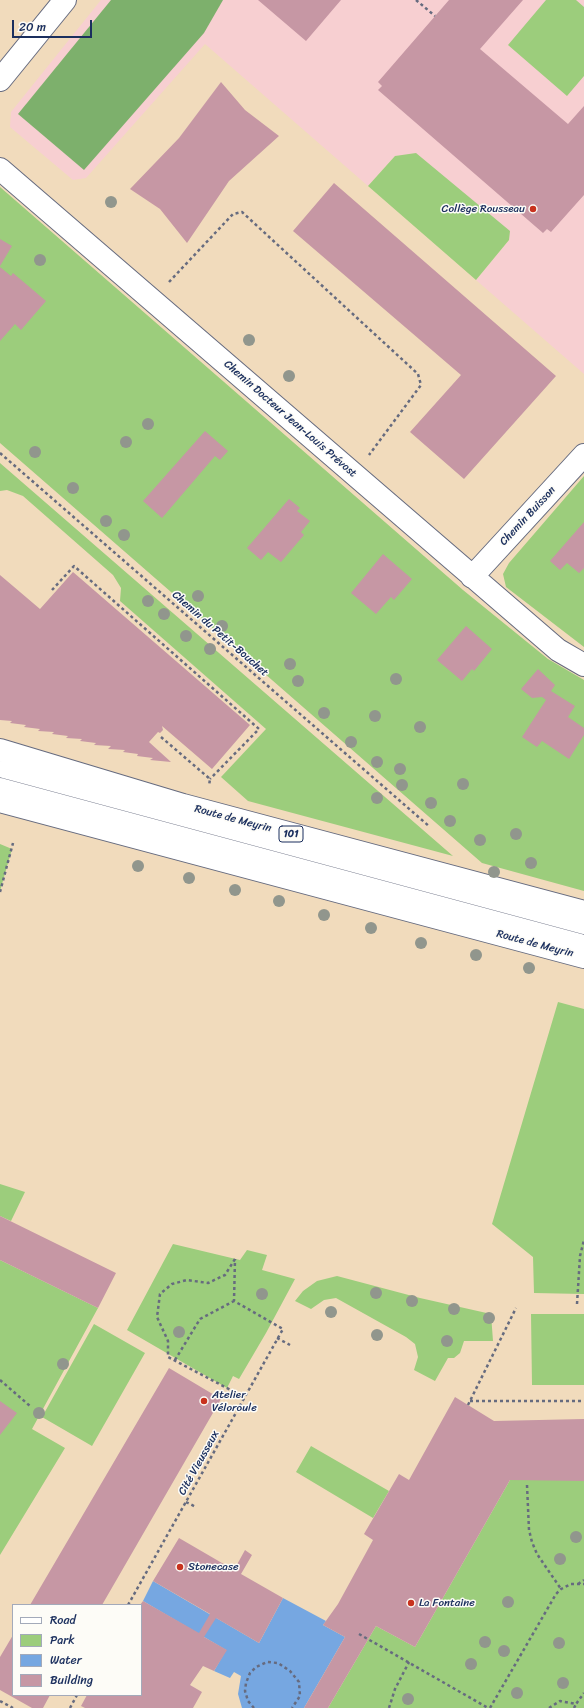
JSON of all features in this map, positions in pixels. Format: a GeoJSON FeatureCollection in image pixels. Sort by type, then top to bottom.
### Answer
{"type":"FeatureCollection","features":[{"type":"Feature","properties":{"kind":"main road"},"geometry":{"type":"LineString","coordinates":[[0,80],[65,0]]}},
{"type":"Feature","properties":{"kind":"main road","name":"Chemin Docteur Jean-Louis Prévost"},"geometry":{"type":"LineString","coordinates":[[0,169],[558,650],[584,665]]}},
{"type":"Feature","properties":{"kind":"main road","name":"Chemin Buisson"},"geometry":{"type":"LineString","coordinates":[[472,576],[584,455]]}},
{"type":"Feature","properties":{"kind":"main road","name":"Route de Meyrin"},"geometry":{"type":"LineString","coordinates":[[0,750],[183,805],[584,912]]}},
{"type":"Feature","properties":{"kind":"main road","name":"Route de Meyrin"},"geometry":{"type":"LineString","coordinates":[[0,800],[584,957]]}},
{"type":"Feature","properties":{"kind":"lane"},"geometry":{"type":"LineString","coordinates":[[0,769],[584,926]]}},
{"type":"Feature","properties":{"kind":"lane"},"geometry":{"type":"LineString","coordinates":[[0,786],[584,943]]}},
{"type":"Feature","properties":{"kind":"path"},"geometry":{"type":"LineString","coordinates":[[416,0],[435,16]]}},
{"type":"Feature","properties":{"kind":"path"},"geometry":{"type":"LineString","coordinates":[[152,300],[233,214],[242,212],[418,374],[421,385],[354,474]]}},
{"type":"Feature","properties":{"kind":"path","name":"Chemin du Petit-Bouchet"},"geometry":{"type":"LineString","coordinates":[[0,453],[430,827]]}},
{"type":"Feature","properties":{"kind":"path"},"geometry":{"type":"LineString","coordinates":[[52,590],[74,566],[259,729],[210,779],[208,791]]}},
{"type":"Feature","properties":{"kind":"path"},"geometry":{"type":"LineString","coordinates":[[161,738],[210,779]]}},
{"type":"Feature","properties":{"kind":"path"},"geometry":{"type":"LineString","coordinates":[[0,892],[13,843]]}},
{"type":"Feature","properties":{"kind":"path"},"geometry":{"type":"LineString","coordinates":[[577,1304],[580,1256],[584,1240]]}},
{"type":"Feature","properties":{"kind":"path"},"geometry":{"type":"LineString","coordinates":[[174,1360],[200,1319],[234,1301],[235,1259],[225,1275],[208,1283],[187,1280],[172,1284],[160,1294],[157,1316],[168,1341],[168,1357],[244,1398]]}},
{"type":"Feature","properties":{"kind":"path","name":"Cité Vieusseux"},"geometry":{"type":"LineString","coordinates":[[129,1604],[283,1329],[234,1301]]}},
{"type":"Feature","properties":{"kind":"path"},"geometry":{"type":"LineString","coordinates":[[468,1405],[516,1308]]}},
{"type":"Feature","properties":{"kind":"path"},"geometry":{"type":"LineString","coordinates":[[277,1338],[290,1345]]}},
{"type":"Feature","properties":{"kind":"path"},"geometry":{"type":"LineString","coordinates":[[0,1380],[30,1406]]}},
{"type":"Feature","properties":{"kind":"path"},"geometry":{"type":"LineString","coordinates":[[470,1401],[584,1401]]}},
{"type":"Feature","properties":{"kind":"path"},"geometry":{"type":"LineString","coordinates":[[527,1485],[529,1530],[532,1542],[537,1554],[561,1589]]}},
{"type":"Feature","properties":{"kind":"path"},"geometry":{"type":"LineString","coordinates":[[186,1502],[196,1507]]}},
{"type":"Feature","properties":{"kind":"path"},"geometry":{"type":"LineString","coordinates":[[577,1584],[584,1580]]}},
{"type":"Feature","properties":{"kind":"path"},"geometry":{"type":"LineString","coordinates":[[359,1634],[489,1708],[556,1594],[561,1589],[571,1584],[584,1584]]}},
{"type":"Feature","properties":{"kind":"path"},"geometry":{"type":"LineString","coordinates":[[254,1708],[248,1701],[245,1691],[246,1682],[250,1673],[256,1666],[267,1662],[278,1662],[290,1670],[299,1682],[300,1696],[292,1708]]}},
{"type":"Feature","properties":{"kind":"path"},"geometry":{"type":"LineString","coordinates":[[389,1708],[395,1689],[409,1662]]}},
{"type":"Feature","properties":{"kind":"path"},"geometry":{"type":"LineString","coordinates":[[574,1708],[584,1693]]}},
{"type":"Feature","properties":{"kind":"path"},"geometry":{"type":"LineString","coordinates":[[70,1708],[76,1696]]}},
{"type":"Feature","properties":{"kind":"path"},"geometry":{"type":"LineString","coordinates":[[0,1701],[13,1708]]}},
{"type":"Feature","properties":{"kind":"path"},"geometry":{"type":"LineString","coordinates":[[549,1708],[560,1701],[576,1704]]}},
{"type":"Feature","properties":{"kind":"shaded area","name":"Collège Rousseau"},"geometry":{"type":"Polygon","coordinates":[[[101,0],[584,0],[584,374],[476,280],[509,240],[395,156],[368,186],[205,44],[86,178],[73,180],[10,127],[11,112],[101,0]]]}},
{"type":"Feature","properties":{"kind":"green space"},"geometry":{"type":"Polygon","coordinates":[[[111,0],[223,0],[204,33],[84,170],[18,114],[111,0]]]}},
{"type":"Feature","properties":{"kind":"green space"},"geometry":{"type":"Polygon","coordinates":[[[546,0],[576,0],[584,7],[584,76],[567,96],[508,45],[546,0]]]}},
{"type":"Feature","properties":{"kind":"green space"},"geometry":{"type":"Polygon","coordinates":[[[416,153],[510,231],[509,240],[476,280],[368,186],[395,156],[416,153]]]}},
{"type":"Feature","properties":{"kind":"green space"},"geometry":{"type":"Polygon","coordinates":[[[0,187],[463,590],[548,659],[584,680],[584,891],[482,863],[0,443],[0,187]]]}},
{"type":"Feature","properties":{"kind":"green space"},"geometry":{"type":"Polygon","coordinates":[[[0,463],[453,856],[248,801],[221,777],[266,729],[120,601],[121,588],[113,575],[23,496],[7,490],[0,491],[0,463]]]}},
{"type":"Feature","properties":{"kind":"green space"},"geometry":{"type":"Polygon","coordinates":[[[584,476],[584,647],[506,587],[503,574],[509,563],[584,476]]]}},
{"type":"Feature","properties":{"kind":"green space"},"geometry":{"type":"Polygon","coordinates":[[[0,844],[12,849],[0,891],[0,844]]]}},
{"type":"Feature","properties":{"kind":"green space"},"geometry":{"type":"Polygon","coordinates":[[[558,1002],[584,1009],[584,1294],[534,1293],[533,1257],[492,1224],[558,1002]]]}},
{"type":"Feature","properties":{"kind":"green space"},"geometry":{"type":"Polygon","coordinates":[[[0,1184],[25,1192],[11,1221],[0,1216],[0,1184]]]}},
{"type":"Feature","properties":{"kind":"green space"},"geometry":{"type":"Polygon","coordinates":[[[173,1244],[240,1260],[247,1250],[267,1255],[262,1270],[295,1279],[239,1379],[233,1376],[227,1388],[127,1330],[173,1244]]]}},
{"type":"Feature","properties":{"kind":"green space"},"geometry":{"type":"Polygon","coordinates":[[[0,1260],[98,1308],[32,1429],[65,1448],[0,1555],[0,1260]]]}},
{"type":"Feature","properties":{"kind":"green space"},"geometry":{"type":"Polygon","coordinates":[[[337,1276],[420,1298],[491,1314],[493,1341],[464,1341],[460,1353],[454,1358],[448,1358],[435,1381],[414,1370],[418,1357],[415,1344],[406,1337],[336,1298],[324,1300],[311,1309],[295,1301],[303,1291],[317,1281],[337,1276]]]}},
{"type":"Feature","properties":{"kind":"green space"},"geometry":{"type":"Polygon","coordinates":[[[531,1314],[584,1314],[584,1385],[532,1385],[531,1314]]]}},
{"type":"Feature","properties":{"kind":"green space"},"geometry":{"type":"Polygon","coordinates":[[[94,1324],[145,1353],[92,1446],[42,1417],[94,1324]]]}},
{"type":"Feature","properties":{"kind":"green space"},"geometry":{"type":"Polygon","coordinates":[[[311,1446],[389,1491],[373,1518],[296,1472],[311,1446]]]}},
{"type":"Feature","properties":{"kind":"green space"},"geometry":{"type":"Polygon","coordinates":[[[510,1480],[584,1480],[584,1708],[328,1708],[376,1626],[415,1647],[510,1480]]]}},
{"type":"Feature","properties":{"kind":"water"},"geometry":{"type":"Polygon","coordinates":[[[153,1581],[259,1643],[283,1598],[326,1621],[323,1625],[345,1637],[304,1708],[242,1708],[238,1694],[241,1676],[234,1672],[230,1678],[214,1671],[226,1650],[143,1601],[153,1581]]]}},
{"type":"Feature","properties":{"kind":"building"},"geometry":{"type":"Polygon","coordinates":[[[258,0],[341,0],[306,41],[258,0]]]}},
{"type":"Feature","properties":{"kind":"building"},"geometry":{"type":"Polygon","coordinates":[[[449,0],[523,0],[480,49],[568,124],[584,106],[584,195],[551,232],[547,229],[543,233],[378,90],[382,86],[378,82],[449,0]]]}},
{"type":"Feature","properties":{"kind":"building"},"geometry":{"type":"Polygon","coordinates":[[[221,82],[245,110],[279,136],[229,181],[187,243],[160,209],[130,189],[179,138],[221,82]]]}},
{"type":"Feature","properties":{"kind":"building"},"geometry":{"type":"Polygon","coordinates":[[[334,183],[556,376],[464,479],[410,432],[461,375],[293,231],[334,183]]]}},
{"type":"Feature","properties":{"kind":"building"},"geometry":{"type":"Polygon","coordinates":[[[0,239],[12,246],[0,266],[0,239]]]}},
{"type":"Feature","properties":{"kind":"building"},"geometry":{"type":"Polygon","coordinates":[[[0,267],[11,276],[13,273],[46,301],[21,330],[15,324],[0,341],[0,267]]]}},
{"type":"Feature","properties":{"kind":"building"},"geometry":{"type":"Polygon","coordinates":[[[205,431],[228,451],[220,460],[215,456],[162,518],[143,501],[205,431]]]}},
{"type":"Feature","properties":{"kind":"building"},"geometry":{"type":"Polygon","coordinates":[[[289,499],[300,508],[297,511],[310,521],[301,532],[304,535],[281,562],[268,552],[261,560],[247,548],[289,499]]]}},
{"type":"Feature","properties":{"kind":"building"},"geometry":{"type":"Polygon","coordinates":[[[584,522],[584,568],[579,573],[567,563],[560,570],[550,561],[584,522]]]}},
{"type":"Feature","properties":{"kind":"building"},"geometry":{"type":"Polygon","coordinates":[[[383,554],[412,579],[394,600],[391,597],[376,614],[351,593],[383,554]]]}},
{"type":"Feature","properties":{"kind":"building"},"geometry":{"type":"Polygon","coordinates":[[[73,572],[250,725],[212,769],[162,726],[163,730],[160,733],[158,732],[149,742],[171,762],[150,760],[153,758],[123,752],[125,750],[108,749],[111,746],[94,745],[96,743],[80,741],[82,739],[66,738],[68,736],[52,734],[54,732],[38,731],[40,729],[10,723],[12,721],[0,720],[0,575],[40,609],[73,572]]]}},
{"type":"Feature","properties":{"kind":"building"},"geometry":{"type":"Polygon","coordinates":[[[466,626],[492,649],[474,671],[472,669],[462,681],[437,660],[466,626]]]}},
{"type":"Feature","properties":{"kind":"building"},"geometry":{"type":"Polygon","coordinates":[[[538,669],[555,685],[551,691],[575,706],[568,717],[584,728],[584,735],[569,759],[542,741],[537,747],[522,737],[546,700],[542,697],[532,698],[521,689],[538,669]]]}},
{"type":"Feature","properties":{"kind":"building"},"geometry":{"type":"Polygon","coordinates":[[[0,1216],[116,1273],[98,1308],[0,1260],[0,1216]]]}},
{"type":"Feature","properties":{"kind":"building"},"geometry":{"type":"Polygon","coordinates":[[[169,1368],[221,1399],[103,1604],[31,1604],[169,1368]]]}},
{"type":"Feature","properties":{"kind":"building"},"geometry":{"type":"Polygon","coordinates":[[[455,1397],[494,1421],[584,1419],[584,1481],[510,1480],[415,1647],[376,1626],[328,1708],[304,1708],[345,1637],[323,1625],[338,1604],[373,1540],[364,1534],[399,1474],[409,1480],[455,1397]]]}},
{"type":"Feature","properties":{"kind":"building"},"geometry":{"type":"Polygon","coordinates":[[[0,1401],[17,1413],[0,1435],[0,1401]]]}},
{"type":"Feature","properties":{"kind":"building"},"geometry":{"type":"Polygon","coordinates":[[[179,1538],[234,1570],[245,1550],[252,1555],[241,1574],[283,1598],[259,1643],[216,1618],[204,1637],[227,1650],[214,1671],[203,1666],[190,1685],[202,1692],[193,1708],[85,1708],[81,1706],[86,1696],[142,1696],[142,1604],[141,1604],[143,1601],[199,1633],[210,1614],[153,1581],[179,1538]]]}},
{"type":"Feature","properties":{"kind":"building"},"geometry":{"type":"Polygon","coordinates":[[[12,1637],[12,1696],[49,1696],[43,1708],[32,1708],[0,1690],[0,1657],[12,1637]]]}},
{"type":"Feature","properties":{"kind":"place","name":"Collège Rousseau"},"geometry":{"type":"Point","coordinates":[533,209]}},
{"type":"Feature","properties":{"kind":"place","name":"Atelier Véloroule"},"geometry":{"type":"Point","coordinates":[204,1401]}},
{"type":"Feature","properties":{"kind":"place","name":"Stonecase"},"geometry":{"type":"Point","coordinates":[180,1567]}},
{"type":"Feature","properties":{"kind":"place","name":"La Fontaine"},"geometry":{"type":"Point","coordinates":[411,1603]}}]}
